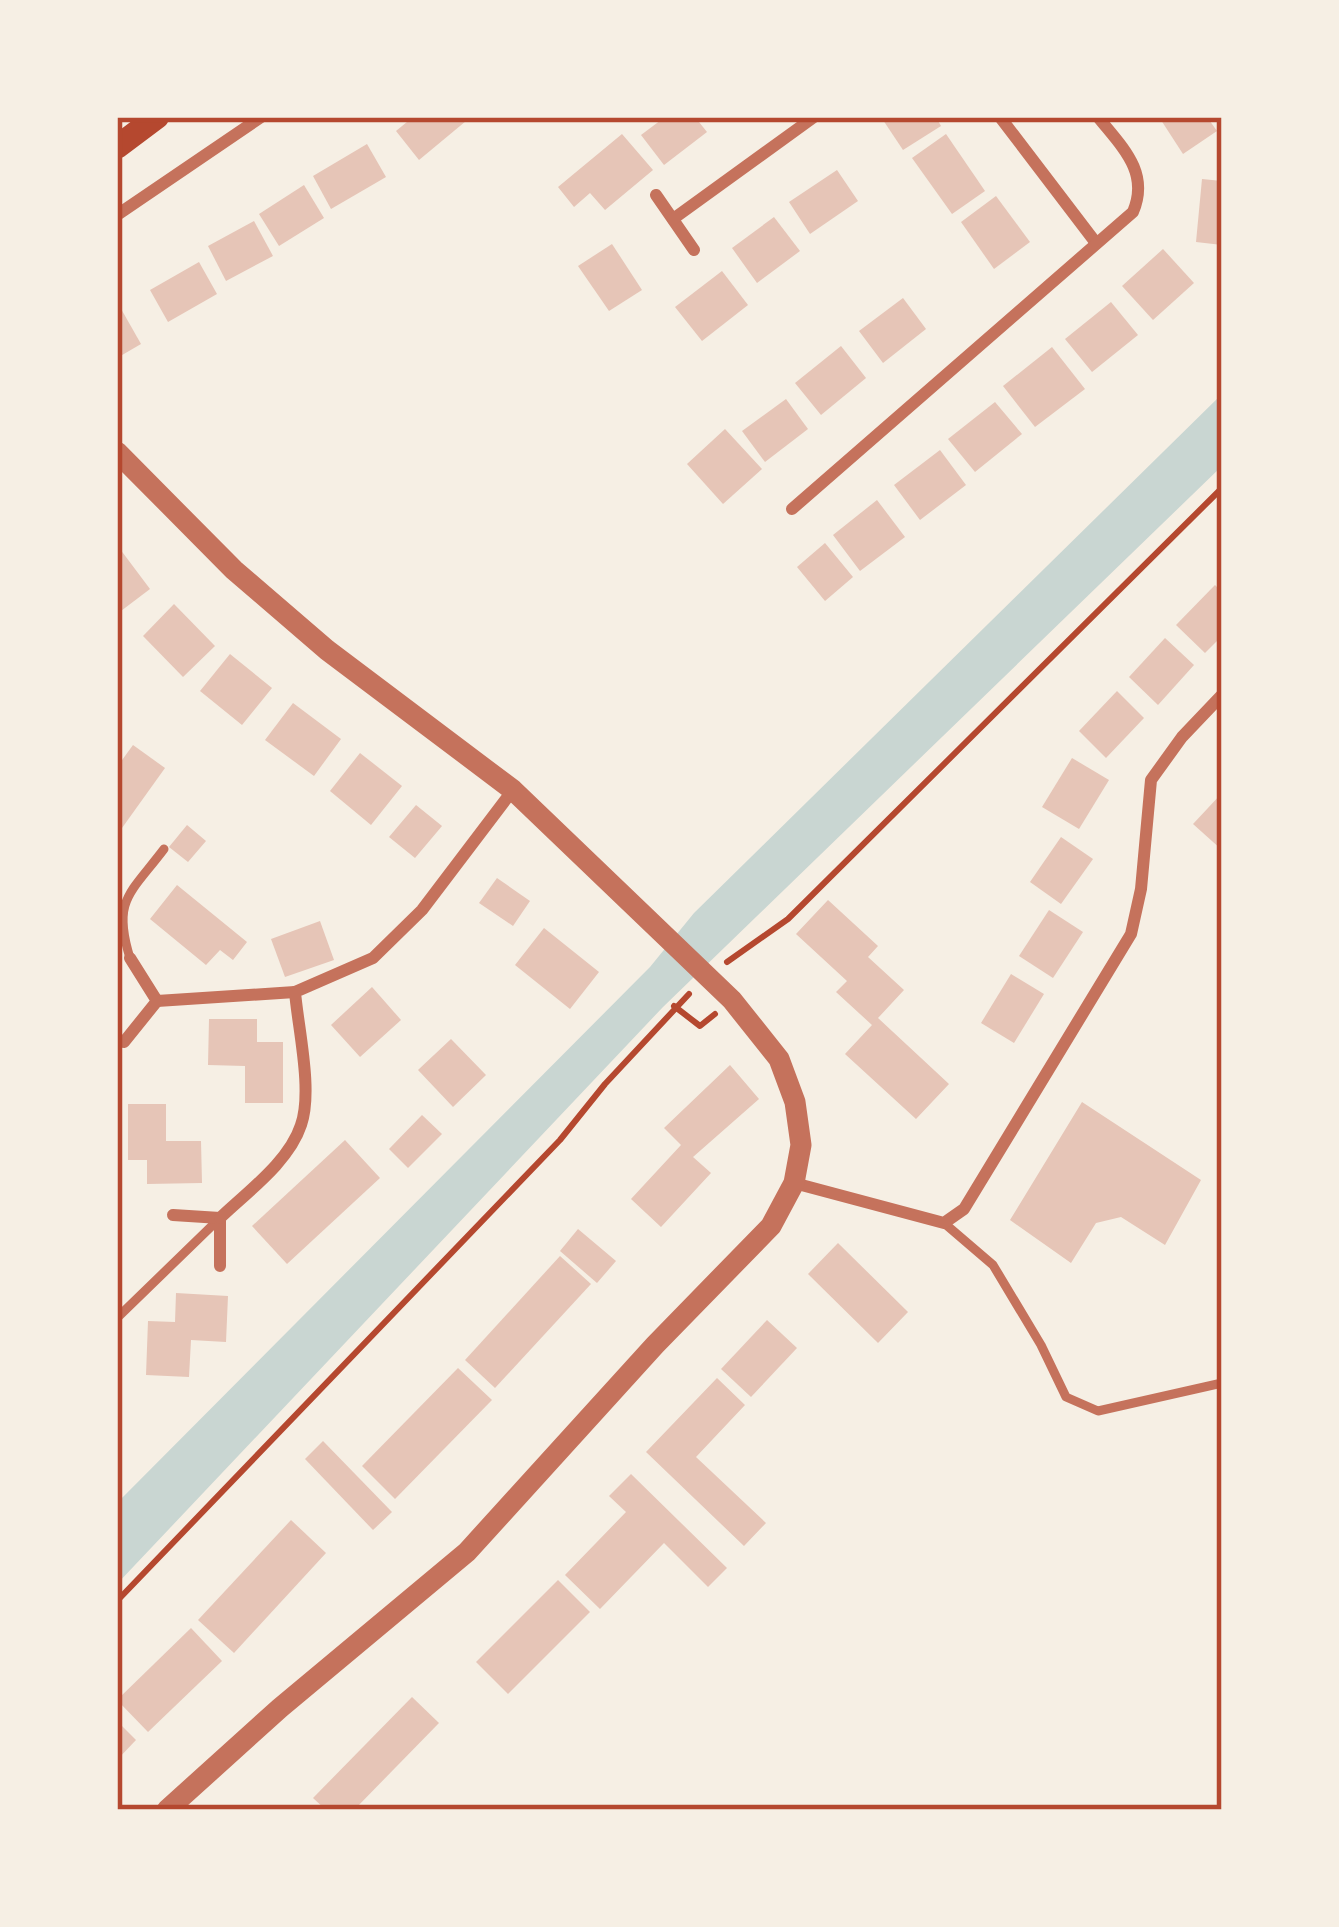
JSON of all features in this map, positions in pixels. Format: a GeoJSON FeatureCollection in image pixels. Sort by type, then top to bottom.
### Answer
{"type":"FeatureCollection","features":[{"type":"Feature","properties":{"kind":"main road"},"geometry":{"type":"LineString","coordinates":[[117,147],[157,117]]}},
{"type":"Feature","properties":{"kind":"street"},"geometry":{"type":"LineString","coordinates":[[117,215],[261,117]]}},
{"type":"Feature","properties":{"kind":"street"},"geometry":{"type":"LineString","coordinates":[[673,219],[814,117]]}},
{"type":"Feature","properties":{"kind":"street"},"geometry":{"type":"LineString","coordinates":[[1000,117],[1096,243]]}},
{"type":"Feature","properties":{"kind":"street"},"geometry":{"type":"LineString","coordinates":[[792,509],[1133,212],[1140,196],[1140,177],[1098,117]]}},
{"type":"Feature","properties":{"kind":"street"},"geometry":{"type":"LineString","coordinates":[[656,195],[694,250]]}},
{"type":"Feature","properties":{"kind":"street"},"geometry":{"type":"LineString","coordinates":[[117,452],[234,570],[312,637],[513,790],[730,1000],[779,1059],[795,1102],[801,1145],[794,1183],[771,1226],[467,1552],[280,1708],[167,1810]]}},
{"type":"Feature","properties":{"kind":"street"},"geometry":{"type":"LineString","coordinates":[[794,1183],[944,1223],[964,1209],[1131,934],[1142,889],[1150,780],[1222,695]]}},
{"type":"Feature","properties":{"kind":"street"},"geometry":{"type":"LineString","coordinates":[[124,1042],[157,1001],[295,992],[373,958],[422,910],[513,790]]}},
{"type":"Feature","properties":{"kind":"street"},"geometry":{"type":"LineString","coordinates":[[130,958],[157,1001]]}},
{"type":"Feature","properties":{"kind":"street"},"geometry":{"type":"LineString","coordinates":[[220,1266],[220,1218],[284,1156],[301,1125],[305,1098],[295,992]]}},
{"type":"Feature","properties":{"kind":"street"},"geometry":{"type":"LineString","coordinates":[[173,1215],[220,1218]]}},
{"type":"Feature","properties":{"kind":"lane"},"geometry":{"type":"LineString","coordinates":[[130,958],[119,923],[123,904],[164,849]]}},
{"type":"Feature","properties":{"kind":"lane"},"geometry":{"type":"LineString","coordinates":[[118,1316],[220,1218]]}},
{"type":"Feature","properties":{"kind":"lane"},"geometry":{"type":"LineString","coordinates":[[944,1223],[993,1265],[1066,1397],[1097,1411],[1222,1383]]}},
{"type":"Feature","properties":{"kind":"path"},"geometry":{"type":"LineString","coordinates":[[718,969],[788,919],[1222,488]]}},
{"type":"Feature","properties":{"kind":"path"},"geometry":{"type":"LineString","coordinates":[[117,1601],[560,1140],[674,1006],[704,981]]}},
{"type":"Feature","properties":{"kind":"path"},"geometry":{"type":"LineString","coordinates":[[674,1006],[700,1026],[730,1000]]}},
{"type":"Feature","properties":{"kind":"shaded area"},"geometry":{"type":"Polygon","coordinates":[[[1222,394],[1222,466],[663,1007],[117,1584],[117,1503],[650,967],[694,913],[1222,394]]]}},
{"type":"Feature","properties":{"kind":"building"},"geometry":{"type":"Polygon","coordinates":[[[413,117],[463,117],[466,121],[419,160],[396,131],[413,117]]]}},
{"type":"Feature","properties":{"kind":"building"},"geometry":{"type":"Polygon","coordinates":[[[665,117],[695,117],[707,132],[664,165],[641,135],[665,117]]]}},
{"type":"Feature","properties":{"kind":"building"},"geometry":{"type":"Polygon","coordinates":[[[936,117],[941,126],[903,150],[883,120],[936,117]]]}},
{"type":"Feature","properties":{"kind":"building"},"geometry":{"type":"Polygon","coordinates":[[[1159,117],[1207,117],[1217,131],[1183,154],[1159,117]]]}},
{"type":"Feature","properties":{"kind":"building"},"geometry":{"type":"Polygon","coordinates":[[[622,134],[653,170],[605,210],[590,193],[574,207],[558,187],[622,134]]]}},
{"type":"Feature","properties":{"kind":"building"},"geometry":{"type":"Polygon","coordinates":[[[946,134],[985,191],[952,214],[912,158],[946,134]]]}},
{"type":"Feature","properties":{"kind":"building"},"geometry":{"type":"Polygon","coordinates":[[[367,144],[386,177],[331,209],[313,176],[367,144]]]}},
{"type":"Feature","properties":{"kind":"building"},"geometry":{"type":"Polygon","coordinates":[[[837,170],[858,201],[810,234],[789,202],[837,170]]]}},
{"type":"Feature","properties":{"kind":"building"},"geometry":{"type":"Polygon","coordinates":[[[1202,179],[1222,181],[1222,245],[1196,242],[1202,179]]]}},
{"type":"Feature","properties":{"kind":"building"},"geometry":{"type":"Polygon","coordinates":[[[304,185],[324,218],[279,246],[259,214],[304,185]]]}},
{"type":"Feature","properties":{"kind":"building"},"geometry":{"type":"Polygon","coordinates":[[[996,196],[1030,242],[994,269],[961,222],[996,196]]]}},
{"type":"Feature","properties":{"kind":"building"},"geometry":{"type":"Polygon","coordinates":[[[774,217],[800,251],[757,283],[732,248],[774,217]]]}},
{"type":"Feature","properties":{"kind":"building"},"geometry":{"type":"Polygon","coordinates":[[[254,221],[273,256],[226,281],[208,246],[254,221]]]}},
{"type":"Feature","properties":{"kind":"building"},"geometry":{"type":"Polygon","coordinates":[[[612,244],[642,290],[609,311],[578,266],[612,244]]]}},
{"type":"Feature","properties":{"kind":"building"},"geometry":{"type":"Polygon","coordinates":[[[1163,249],[1194,283],[1153,320],[1122,286],[1163,249]]]}},
{"type":"Feature","properties":{"kind":"building"},"geometry":{"type":"Polygon","coordinates":[[[199,262],[217,294],[168,322],[150,290],[199,262]]]}},
{"type":"Feature","properties":{"kind":"building"},"geometry":{"type":"Polygon","coordinates":[[[722,271],[748,305],[702,341],[675,307],[722,271]]]}},
{"type":"Feature","properties":{"kind":"building"},"geometry":{"type":"Polygon","coordinates":[[[903,298],[926,329],[883,363],[859,331],[903,298]]]}},
{"type":"Feature","properties":{"kind":"building"},"geometry":{"type":"Polygon","coordinates":[[[1111,302],[1138,335],[1092,372],[1065,339],[1111,302]]]}},
{"type":"Feature","properties":{"kind":"building"},"geometry":{"type":"Polygon","coordinates":[[[120,307],[141,344],[117,358],[117,309],[120,307]]]}},
{"type":"Feature","properties":{"kind":"building"},"geometry":{"type":"Polygon","coordinates":[[[841,346],[866,378],[821,415],[795,383],[841,346]]]}},
{"type":"Feature","properties":{"kind":"building"},"geometry":{"type":"Polygon","coordinates":[[[1052,347],[1085,389],[1035,427],[1003,386],[1052,347]]]}},
{"type":"Feature","properties":{"kind":"building"},"geometry":{"type":"Polygon","coordinates":[[[786,399],[808,429],[765,462],[742,431],[786,399]]]}},
{"type":"Feature","properties":{"kind":"building"},"geometry":{"type":"Polygon","coordinates":[[[995,402],[1022,434],[975,472],[948,439],[995,402]]]}},
{"type":"Feature","properties":{"kind":"building"},"geometry":{"type":"Polygon","coordinates":[[[725,429],[762,469],[723,504],[687,464],[725,429]]]}},
{"type":"Feature","properties":{"kind":"building"},"geometry":{"type":"Polygon","coordinates":[[[940,450],[966,485],[920,520],[894,485],[940,450]]]}},
{"type":"Feature","properties":{"kind":"building"},"geometry":{"type":"Polygon","coordinates":[[[877,500],[905,537],[860,571],[833,535],[877,500]]]}},
{"type":"Feature","properties":{"kind":"building"},"geometry":{"type":"Polygon","coordinates":[[[825,543],[853,577],[825,601],[797,567],[825,543]]]}},
{"type":"Feature","properties":{"kind":"building"},"geometry":{"type":"Polygon","coordinates":[[[117,545],[150,589],[117,614],[117,545]]]}},
{"type":"Feature","properties":{"kind":"building"},"geometry":{"type":"Polygon","coordinates":[[[1215,585],[1222,592],[1222,636],[1205,653],[1176,625],[1215,585]]]}},
{"type":"Feature","properties":{"kind":"building"},"geometry":{"type":"Polygon","coordinates":[[[174,604],[215,646],[183,677],[143,636],[174,604]]]}},
{"type":"Feature","properties":{"kind":"building"},"geometry":{"type":"Polygon","coordinates":[[[1165,638],[1194,665],[1158,705],[1129,677],[1165,638]]]}},
{"type":"Feature","properties":{"kind":"building"},"geometry":{"type":"Polygon","coordinates":[[[230,654],[272,688],[242,725],[200,691],[230,654]]]}},
{"type":"Feature","properties":{"kind":"building"},"geometry":{"type":"Polygon","coordinates":[[[1117,691],[1144,718],[1106,758],[1079,731],[1117,691]]]}},
{"type":"Feature","properties":{"kind":"building"},"geometry":{"type":"Polygon","coordinates":[[[293,703],[341,739],[314,776],[265,740],[293,703]]]}},
{"type":"Feature","properties":{"kind":"building"},"geometry":{"type":"Polygon","coordinates":[[[133,745],[165,768],[117,835],[117,767],[133,745]]]}},
{"type":"Feature","properties":{"kind":"building"},"geometry":{"type":"Polygon","coordinates":[[[360,753],[402,786],[371,825],[330,791],[360,753]]]}},
{"type":"Feature","properties":{"kind":"building"},"geometry":{"type":"Polygon","coordinates":[[[1072,758],[1109,780],[1079,829],[1042,807],[1072,758]]]}},
{"type":"Feature","properties":{"kind":"building"},"geometry":{"type":"Polygon","coordinates":[[[1222,793],[1222,850],[1193,824],[1222,793]]]}},
{"type":"Feature","properties":{"kind":"building"},"geometry":{"type":"Polygon","coordinates":[[[416,805],[442,826],[415,858],[389,837],[416,805]]]}},
{"type":"Feature","properties":{"kind":"building"},"geometry":{"type":"Polygon","coordinates":[[[187,825],[206,841],[188,862],[169,847],[187,825]]]}},
{"type":"Feature","properties":{"kind":"building"},"geometry":{"type":"Polygon","coordinates":[[[1061,837],[1093,859],[1061,904],[1030,882],[1061,837]]]}},
{"type":"Feature","properties":{"kind":"building"},"geometry":{"type":"Polygon","coordinates":[[[497,878],[530,901],[513,926],[479,903],[497,878]]]}},
{"type":"Feature","properties":{"kind":"building"},"geometry":{"type":"Polygon","coordinates":[[[177,885],[247,942],[233,960],[220,950],[206,965],[150,919],[177,885]]]}},
{"type":"Feature","properties":{"kind":"building"},"geometry":{"type":"Polygon","coordinates":[[[828,900],[878,946],[868,957],[904,990],[878,1018],[949,1084],[916,1119],[845,1054],[872,1025],[836,992],[847,981],[796,934],[828,900]]]}},
{"type":"Feature","properties":{"kind":"building"},"geometry":{"type":"Polygon","coordinates":[[[1049,910],[1083,932],[1053,978],[1019,956],[1049,910]]]}},
{"type":"Feature","properties":{"kind":"building"},"geometry":{"type":"Polygon","coordinates":[[[320,921],[334,960],[285,977],[271,939],[320,921]]]}},
{"type":"Feature","properties":{"kind":"building"},"geometry":{"type":"Polygon","coordinates":[[[544,928],[599,972],[570,1009],[515,965],[544,928]]]}},
{"type":"Feature","properties":{"kind":"building"},"geometry":{"type":"Polygon","coordinates":[[[1011,974],[1044,994],[1014,1043],[981,1023],[1011,974]]]}},
{"type":"Feature","properties":{"kind":"building"},"geometry":{"type":"Polygon","coordinates":[[[372,987],[401,1020],[360,1057],[331,1025],[372,987]]]}},
{"type":"Feature","properties":{"kind":"building"},"geometry":{"type":"Polygon","coordinates":[[[209,1019],[257,1019],[257,1042],[283,1042],[283,1103],[245,1103],[245,1066],[208,1065],[209,1019]]]}},
{"type":"Feature","properties":{"kind":"building"},"geometry":{"type":"Polygon","coordinates":[[[451,1039],[486,1075],[453,1107],[418,1070],[451,1039]]]}},
{"type":"Feature","properties":{"kind":"building"},"geometry":{"type":"Polygon","coordinates":[[[730,1065],[759,1099],[693,1157],[711,1173],[661,1227],[631,1199],[681,1145],[664,1128],[730,1065]]]}},
{"type":"Feature","properties":{"kind":"building"},"geometry":{"type":"Polygon","coordinates":[[[1082,1102],[1201,1180],[1165,1245],[1121,1217],[1096,1223],[1071,1263],[1010,1220],[1082,1102]]]}},
{"type":"Feature","properties":{"kind":"building"},"geometry":{"type":"Polygon","coordinates":[[[128,1104],[166,1104],[166,1141],[201,1141],[202,1183],[147,1184],[147,1160],[128,1160],[128,1104]]]}},
{"type":"Feature","properties":{"kind":"building"},"geometry":{"type":"Polygon","coordinates":[[[422,1115],[442,1134],[408,1168],[389,1149],[422,1115]]]}},
{"type":"Feature","properties":{"kind":"building"},"geometry":{"type":"Polygon","coordinates":[[[345,1140],[380,1178],[287,1264],[252,1226],[345,1140]]]}},
{"type":"Feature","properties":{"kind":"building"},"geometry":{"type":"Polygon","coordinates":[[[578,1229],[616,1261],[597,1283],[560,1251],[578,1229]]]}},
{"type":"Feature","properties":{"kind":"building"},"geometry":{"type":"Polygon","coordinates":[[[838,1243],[908,1312],[878,1343],[808,1274],[838,1243]]]}},
{"type":"Feature","properties":{"kind":"building"},"geometry":{"type":"Polygon","coordinates":[[[560,1256],[591,1284],[495,1388],[465,1360],[560,1256]]]}},
{"type":"Feature","properties":{"kind":"building"},"geometry":{"type":"Polygon","coordinates":[[[176,1293],[228,1296],[226,1342],[191,1340],[189,1377],[146,1375],[148,1321],[175,1322],[176,1293]]]}},
{"type":"Feature","properties":{"kind":"building"},"geometry":{"type":"Polygon","coordinates":[[[767,1320],[797,1348],[751,1397],[721,1369],[767,1320]]]}},
{"type":"Feature","properties":{"kind":"building"},"geometry":{"type":"Polygon","coordinates":[[[458,1368],[492,1400],[395,1499],[362,1466],[458,1368]]]}},
{"type":"Feature","properties":{"kind":"building"},"geometry":{"type":"Polygon","coordinates":[[[717,1378],[745,1405],[696,1457],[766,1523],[744,1546],[646,1452],[717,1378]]]}},
{"type":"Feature","properties":{"kind":"building"},"geometry":{"type":"Polygon","coordinates":[[[323,1441],[392,1512],[373,1530],[305,1459],[323,1441]]]}},
{"type":"Feature","properties":{"kind":"building"},"geometry":{"type":"Polygon","coordinates":[[[631,1474],[727,1568],[708,1587],[664,1543],[600,1609],[565,1575],[626,1512],[609,1496],[631,1474]]]}},
{"type":"Feature","properties":{"kind":"building"},"geometry":{"type":"Polygon","coordinates":[[[291,1520],[326,1553],[234,1653],[198,1620],[291,1520]]]}},
{"type":"Feature","properties":{"kind":"building"},"geometry":{"type":"Polygon","coordinates":[[[558,1580],[590,1612],[508,1694],[476,1662],[558,1580]]]}},
{"type":"Feature","properties":{"kind":"building"},"geometry":{"type":"Polygon","coordinates":[[[191,1628],[222,1661],[148,1732],[117,1700],[191,1628]]]}},
{"type":"Feature","properties":{"kind":"building"},"geometry":{"type":"Polygon","coordinates":[[[412,1697],[439,1723],[354,1810],[326,1810],[313,1798],[412,1697]]]}},
{"type":"Feature","properties":{"kind":"building"},"geometry":{"type":"Polygon","coordinates":[[[117,1721],[136,1740],[117,1760],[117,1721]]]}}]}
